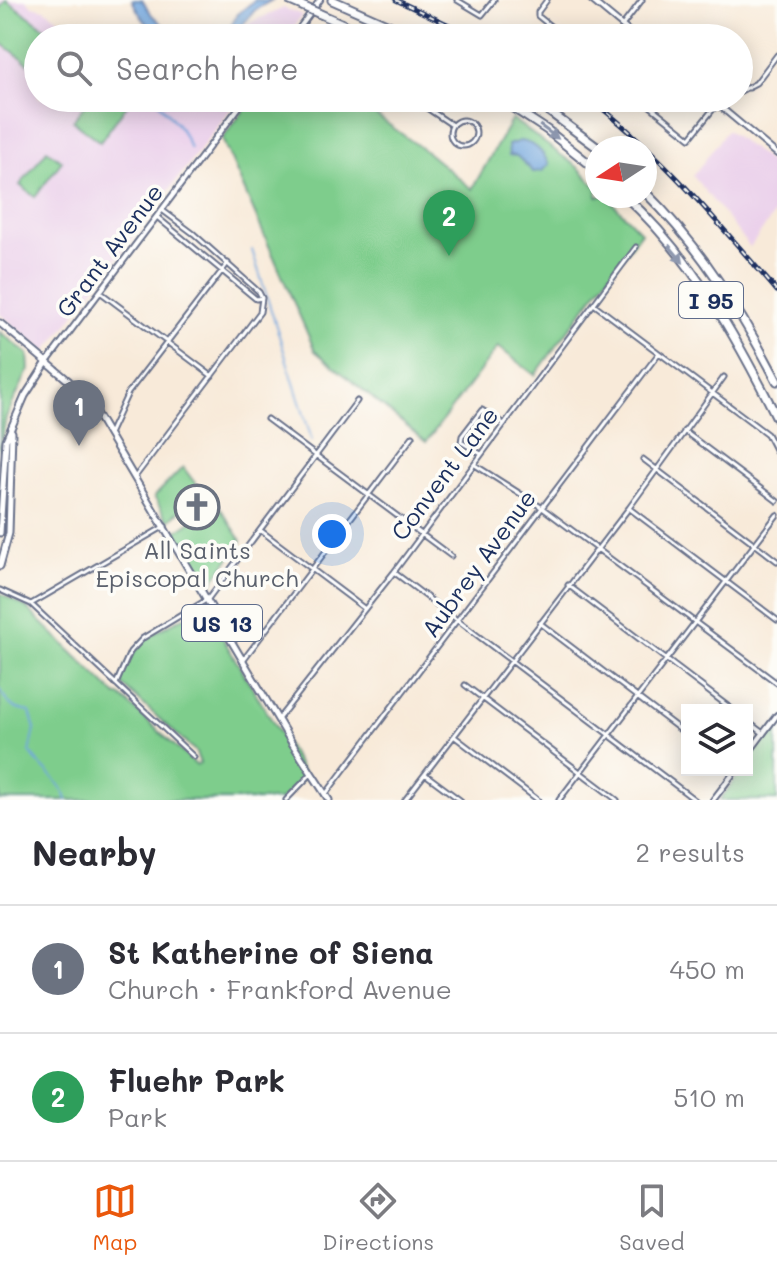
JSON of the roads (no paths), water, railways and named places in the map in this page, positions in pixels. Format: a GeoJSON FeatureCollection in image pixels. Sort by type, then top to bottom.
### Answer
{"type":"FeatureCollection","features":[{"type":"Feature","properties":{"kind":"highway"},"geometry":{"type":"LineString","coordinates":[[288,0],[343,24]]}},
{"type":"Feature","properties":{"kind":"highway"},"geometry":{"type":"LineString","coordinates":[[332,0],[386,24]]}},
{"type":"Feature","properties":{"kind":"highway"},"geometry":{"type":"LineString","coordinates":[[519,112],[585,160]]}},
{"type":"Feature","properties":{"kind":"highway"},"geometry":{"type":"LineString","coordinates":[[550,112],[585,138]]}},
{"type":"Feature","properties":{"kind":"highway","name":"I 95"},"geometry":{"type":"LineString","coordinates":[[657,205],[699,252],[729,295],[777,381]]}},
{"type":"Feature","properties":{"kind":"highway","name":"I 95"},"geometry":{"type":"LineString","coordinates":[[636,208],[677,254],[714,303],[777,418]]}},
{"type":"Feature","properties":{"kind":"main road","name":"US 13"},"geometry":{"type":"LineString","coordinates":[[0,323],[82,395],[109,434],[327,797]]}},
{"type":"Feature","properties":{"kind":"main road","name":"Grant Avenue"},"geometry":{"type":"LineString","coordinates":[[0,533],[6,440],[25,396],[47,362]]}},
{"type":"Feature","properties":{"kind":"main road","name":"Grant Avenue"},"geometry":{"type":"LineString","coordinates":[[0,566],[9,533],[11,431]]}},
{"type":"Feature","properties":{"kind":"street"},"geometry":{"type":"LineString","coordinates":[[302,24],[320,0]]}},
{"type":"Feature","properties":{"kind":"street"},"geometry":{"type":"LineString","coordinates":[[457,0],[482,15],[494,0]]}},
{"type":"Feature","properties":{"kind":"street"},"geometry":{"type":"LineString","coordinates":[[547,0],[538,16],[548,24]]}},
{"type":"Feature","properties":{"kind":"street"},"geometry":{"type":"LineString","coordinates":[[591,0],[620,24]]}},
{"type":"Feature","properties":{"kind":"street"},"geometry":{"type":"LineString","coordinates":[[624,24],[642,0]]}},
{"type":"Feature","properties":{"kind":"street"},"geometry":{"type":"LineString","coordinates":[[753,86],[777,55]]}},
{"type":"Feature","properties":{"kind":"street","name":"Grant Avenue"},"geometry":{"type":"LineString","coordinates":[[47,362],[236,112]]}},
{"type":"Feature","properties":{"kind":"street"},"geometry":{"type":"LineString","coordinates":[[432,112],[453,126]]}},
{"type":"Feature","properties":{"kind":"street"},"geometry":{"type":"LineString","coordinates":[[658,112],[690,138],[706,112]]}},
{"type":"Feature","properties":{"kind":"street"},"geometry":{"type":"LineString","coordinates":[[727,112],[777,154]]}},
{"type":"Feature","properties":{"kind":"street"},"geometry":{"type":"LineString","coordinates":[[462,120],[472,124],[476,131],[474,141],[464,147],[454,143],[450,136],[453,126],[462,120]]}},
{"type":"Feature","properties":{"kind":"street"},"geometry":{"type":"LineString","coordinates":[[135,477],[260,312],[262,298],[228,263],[162,210]]}},
{"type":"Feature","properties":{"kind":"street"},"geometry":{"type":"LineString","coordinates":[[157,217],[256,299],[262,298]]}},
{"type":"Feature","properties":{"kind":"street","name":"Convent Lane"},"geometry":{"type":"LineString","coordinates":[[278,719],[394,572],[636,247]]}},
{"type":"Feature","properties":{"kind":"street"},"geometry":{"type":"LineString","coordinates":[[109,434],[128,393],[228,263]]}},
{"type":"Feature","properties":{"kind":"street"},"geometry":{"type":"LineString","coordinates":[[100,292],[212,376]]}},
{"type":"Feature","properties":{"kind":"street"},"geometry":{"type":"LineString","coordinates":[[593,304],[767,434],[777,453]]}},
{"type":"Feature","properties":{"kind":"street","name":"Aubrey Avenue"},"geometry":{"type":"LineString","coordinates":[[327,797],[659,353]]}},
{"type":"Feature","properties":{"kind":"street"},"geometry":{"type":"LineString","coordinates":[[405,800],[629,508],[724,377]]}},
{"type":"Feature","properties":{"kind":"street"},"geometry":{"type":"LineString","coordinates":[[116,684],[130,652],[143,638],[208,599],[357,401]]}},
{"type":"Feature","properties":{"kind":"street"},"geometry":{"type":"LineString","coordinates":[[481,454],[461,442],[462,436],[482,410],[504,424]]}},
{"type":"Feature","properties":{"kind":"street"},"geometry":{"type":"LineString","coordinates":[[267,419],[451,556]]}},
{"type":"Feature","properties":{"kind":"street"},"geometry":{"type":"LineString","coordinates":[[684,431],[777,501]]}},
{"type":"Feature","properties":{"kind":"street"},"geometry":{"type":"LineString","coordinates":[[244,660],[413,436]]}},
{"type":"Feature","properties":{"kind":"street"},"geometry":{"type":"LineString","coordinates":[[643,459],[777,561]]}},
{"type":"Feature","properties":{"kind":"street"},"geometry":{"type":"LineString","coordinates":[[474,464],[541,507],[777,683]]}},
{"type":"Feature","properties":{"kind":"street"},"geometry":{"type":"LineString","coordinates":[[629,508],[777,620]]}},
{"type":"Feature","properties":{"kind":"street"},"geometry":{"type":"LineString","coordinates":[[559,800],[777,515]]}},
{"type":"Feature","properties":{"kind":"street"},"geometry":{"type":"LineString","coordinates":[[31,604],[165,526]]}},
{"type":"Feature","properties":{"kind":"street"},"geometry":{"type":"LineString","coordinates":[[260,530],[365,609]]}},
{"type":"Feature","properties":{"kind":"street"},"geometry":{"type":"LineString","coordinates":[[394,572],[695,800]]}},
{"type":"Feature","properties":{"kind":"street"},"geometry":{"type":"LineString","coordinates":[[568,585],[725,704]]}},
{"type":"Feature","properties":{"kind":"street"},"geometry":{"type":"LineString","coordinates":[[0,590],[31,604],[194,757]]}},
{"type":"Feature","properties":{"kind":"street"},"geometry":{"type":"LineString","coordinates":[[539,623],[681,730]]}},
{"type":"Feature","properties":{"kind":"street"},"geometry":{"type":"LineString","coordinates":[[465,685],[617,800]]}},
{"type":"Feature","properties":{"kind":"street"},"geometry":{"type":"LineString","coordinates":[[753,747],[777,715]]}},
{"type":"Feature","properties":{"kind":"street"},"geometry":{"type":"LineString","coordinates":[[753,726],[763,733]]}},
{"type":"Feature","properties":{"kind":"street"},"geometry":{"type":"LineString","coordinates":[[454,736],[538,800]]}},
{"type":"Feature","properties":{"kind":"street"},"geometry":{"type":"LineString","coordinates":[[286,800],[312,774]]}},
{"type":"Feature","properties":{"kind":"street"},"geometry":{"type":"LineString","coordinates":[[425,774],[460,800]]}},
{"type":"Feature","properties":{"kind":"street"},"geometry":{"type":"LineString","coordinates":[[713,800],[731,776]]}},
{"type":"Feature","properties":{"kind":"water"},"geometry":{"type":"Polygon","coordinates":[[[132,0],[142,0],[162,24],[148,24],[132,0]]]}},
{"type":"Feature","properties":{"kind":"water"},"geometry":{"type":"Polygon","coordinates":[[[255,0],[272,0],[255,10],[243,24],[232,24],[238,14],[255,0]]]}},
{"type":"Feature","properties":{"kind":"water"},"geometry":{"type":"Polygon","coordinates":[[[520,141],[538,148],[544,155],[549,164],[542,171],[533,172],[517,156],[509,155],[508,145],[520,141]]]}},
{"type":"Feature","properties":{"kind":"waterway"},"geometry":{"type":"LineString","coordinates":[[167,112],[181,129],[190,148]]}},
{"type":"Feature","properties":{"kind":"waterway"},"geometry":{"type":"LineString","coordinates":[[252,250],[312,440]]}},
{"type":"Feature","properties":{"kind":"waterway"},"geometry":{"type":"LineString","coordinates":[[0,689],[11,705],[30,712],[35,729],[30,752],[61,787],[67,800]]}},
{"type":"Feature","properties":{"kind":"railway"},"geometry":{"type":"LineString","coordinates":[[396,0],[447,24]]}},
{"type":"Feature","properties":{"kind":"railway"},"geometry":{"type":"LineString","coordinates":[[606,112],[665,165],[777,291]]}},
{"type":"Feature","properties":{"kind":"place","name":"Fluehr Park"},"geometry":{"type":"Point","coordinates":[449,256]}},
{"type":"Feature","properties":{"kind":"place","name":"St Katherine of Siena"},"geometry":{"type":"Point","coordinates":[79,446]}},
{"type":"Feature","properties":{"kind":"place","name":"All Saints Episcopal Church"},"geometry":{"type":"Point","coordinates":[197,507]}}]}
